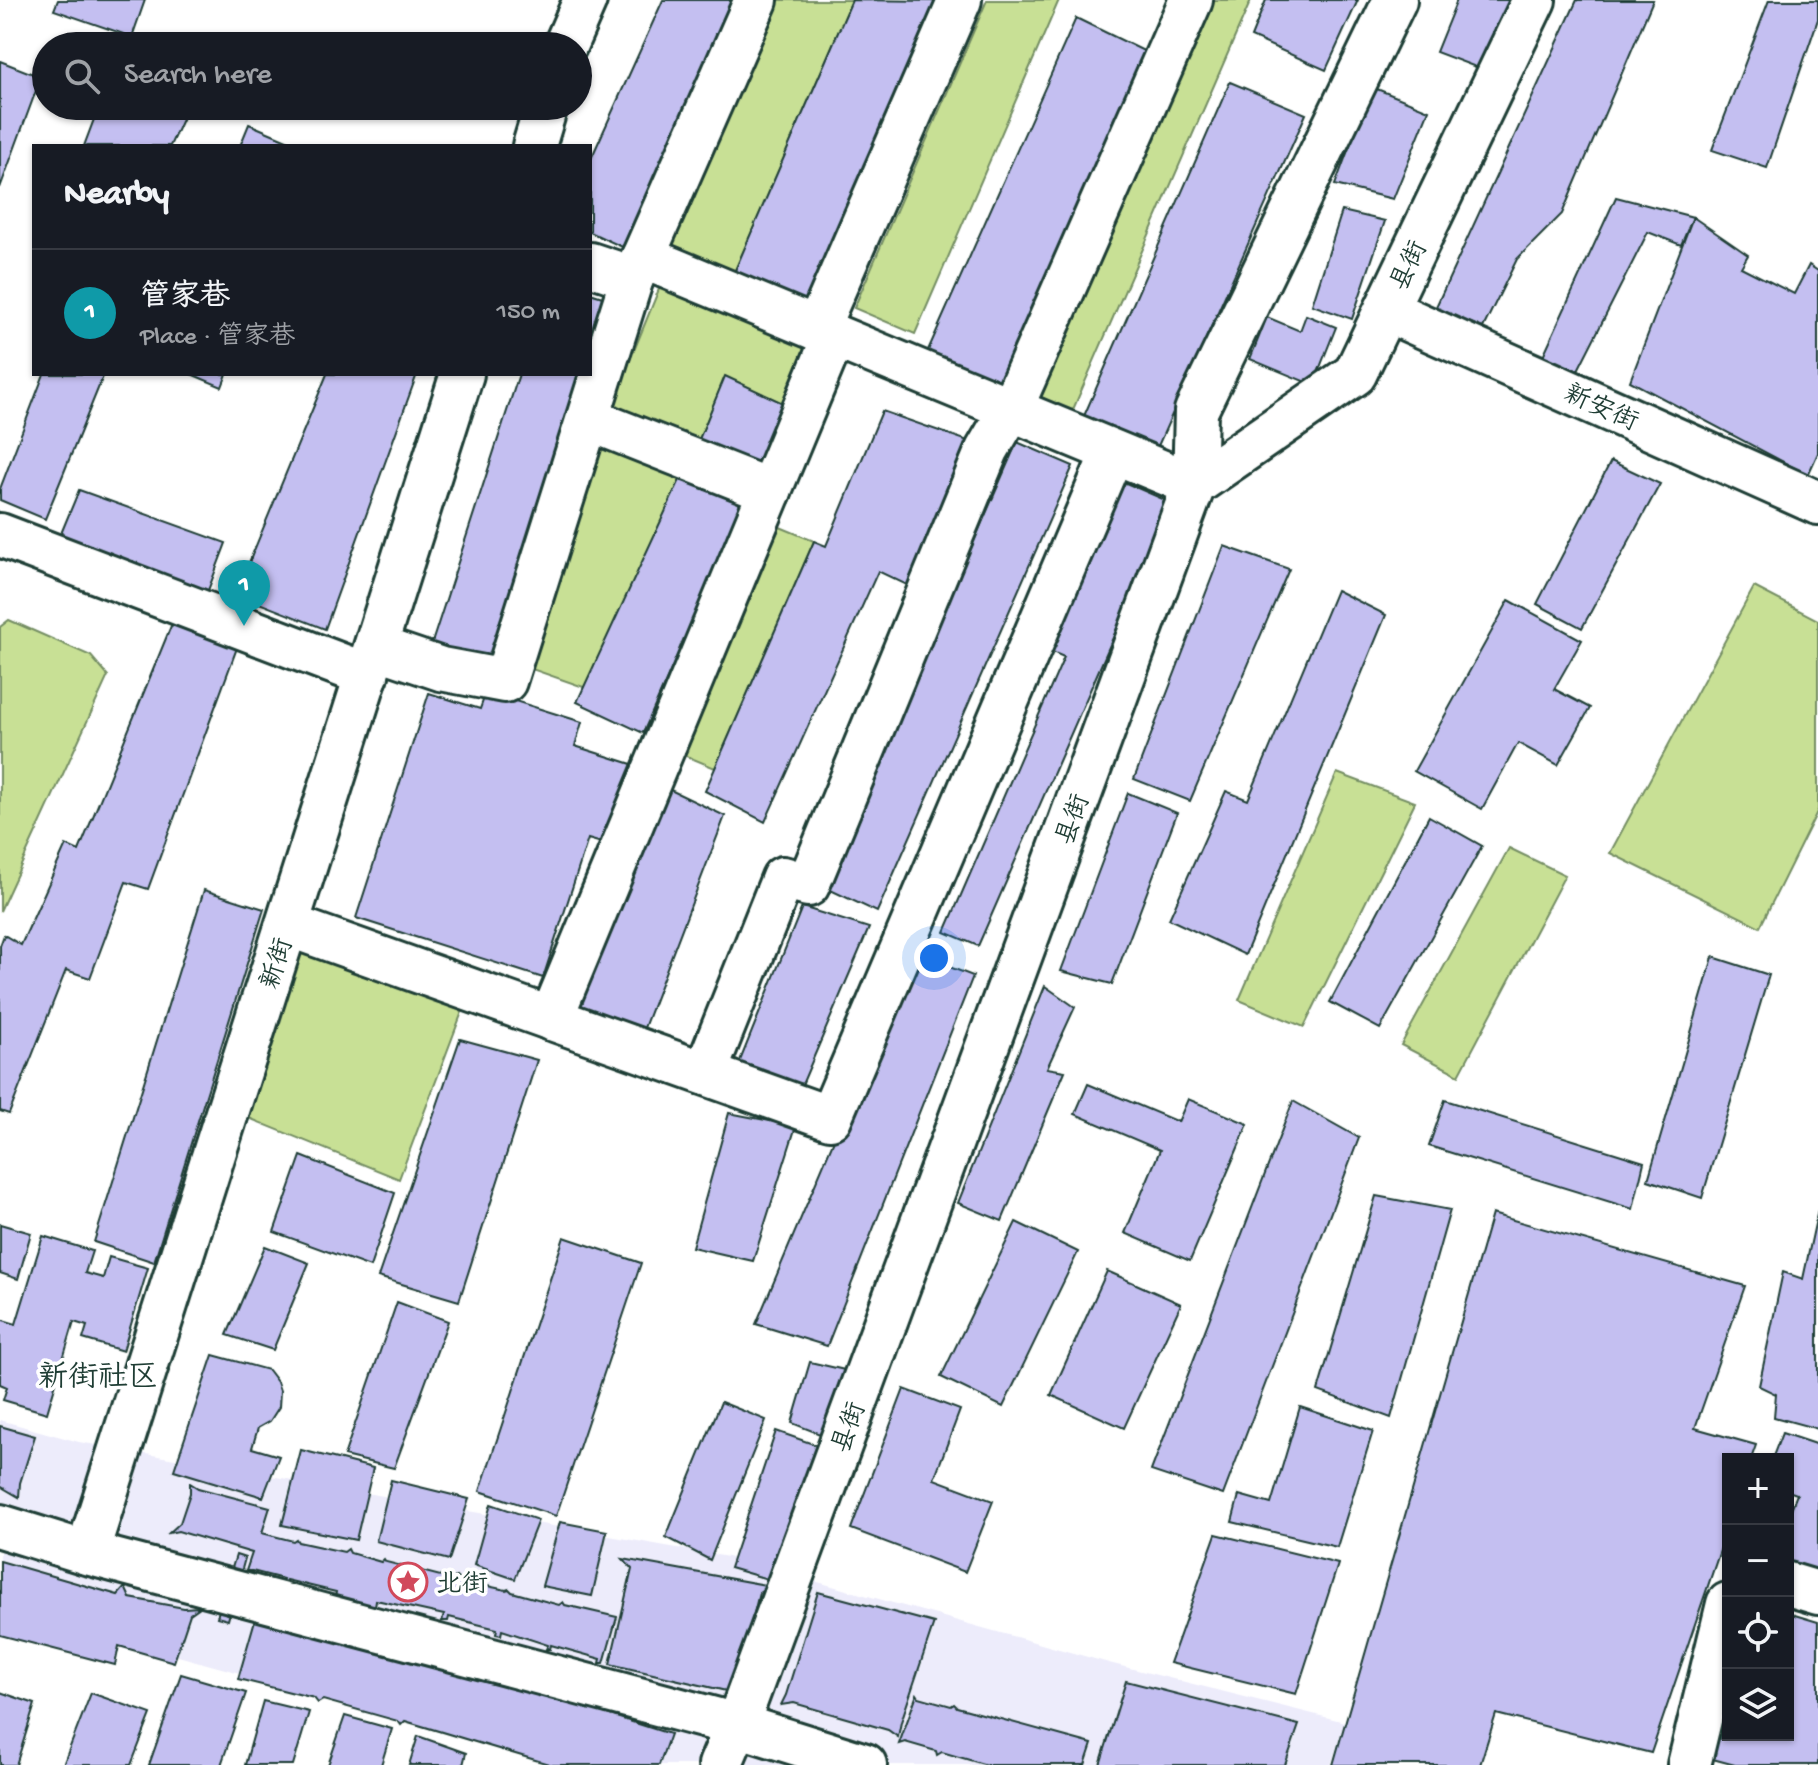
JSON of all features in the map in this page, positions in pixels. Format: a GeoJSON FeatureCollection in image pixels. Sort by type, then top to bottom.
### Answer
{"type":"FeatureCollection","features":[{"type":"Feature","properties":{"kind":"street"},"geometry":{"type":"LineString","coordinates":[[571,32],[585,0]]}},
{"type":"Feature","properties":{"kind":"street"},"geometry":{"type":"LineString","coordinates":[[0,535],[372,661],[505,681],[638,268],[756,0]]}},
{"type":"Feature","properties":{"kind":"street"},"geometry":{"type":"LineString","coordinates":[[551,1019],[770,491],[826,333],[960,0]]}},
{"type":"Feature","properties":{"kind":"street"},"geometry":{"type":"LineString","coordinates":[[705,1073],[783,878],[808,885],[987,450],[1011,409],[1191,0]]}},
{"type":"Feature","properties":{"kind":"street"},"geometry":{"type":"LineString","coordinates":[[592,264],[638,268],[826,333],[1194,485],[1196,411],[1395,0]]}},
{"type":"Feature","properties":{"kind":"street","name":"县街"},"geometry":{"type":"LineString","coordinates":[[720,1765],[1194,485],[1355,374],[1534,0]]}},
{"type":"Feature","properties":{"kind":"street"},"geometry":{"type":"LineString","coordinates":[[535,144],[542,120]]}},
{"type":"Feature","properties":{"kind":"street","name":"新安街"},"geometry":{"type":"LineString","coordinates":[[1386,310],[1815,493]]}},
{"type":"Feature","properties":{"kind":"street","name":"新街"},"geometry":{"type":"LineString","coordinates":[[87,1553],[461,376]]}},
{"type":"Feature","properties":{"kind":"street"},"geometry":{"type":"LineString","coordinates":[[588,419],[770,491]]}},
{"type":"Feature","properties":{"kind":"street"},"geometry":{"type":"LineString","coordinates":[[288,925],[830,1118],[1113,452]]}},
{"type":"Feature","properties":{"kind":"street"},"geometry":{"type":"LineString","coordinates":[[0,1526],[87,1553],[737,1725],[865,1765]]}},
{"type":"Feature","properties":{"kind":"street"},"geometry":{"type":"LineString","coordinates":[[1794,1586],[1818,1593]]}},
{"type":"Feature","properties":{"kind":"street"},"geometry":{"type":"LineString","coordinates":[[1689,1765],[1722,1629]]}},
{"type":"Feature","properties":{"kind":"shaded area","name":"北街"},"geometry":{"type":"Polygon","coordinates":[[[0,1420],[79,1442],[728,1557],[1109,1663],[1345,1722],[1331,1765],[573,1765],[0,1607],[0,1420]]]}},
{"type":"Feature","properties":{"kind":"green space"},"geometry":{"type":"Polygon","coordinates":[[[779,0],[852,0],[733,275],[667,244],[779,0]]]}},
{"type":"Feature","properties":{"kind":"green space"},"geometry":{"type":"Polygon","coordinates":[[[987,0],[1059,0],[915,334],[854,308],[987,0]]]}},
{"type":"Feature","properties":{"kind":"green space"},"geometry":{"type":"Polygon","coordinates":[[[1201,0],[1251,0],[1072,412],[1031,392],[1201,0]]]}},
{"type":"Feature","properties":{"kind":"green space"},"geometry":{"type":"Polygon","coordinates":[[[661,284],[811,339],[785,404],[725,377],[695,449],[609,412],[661,284]]]}},
{"type":"Feature","properties":{"kind":"green space"},"geometry":{"type":"Polygon","coordinates":[[[601,434],[704,477],[615,698],[523,666],[601,434]]]}},
{"type":"Feature","properties":{"kind":"green space"},"geometry":{"type":"Polygon","coordinates":[[[780,527],[814,541],[715,768],[674,751],[780,527]]]}},
{"type":"Feature","properties":{"kind":"green space"},"geometry":{"type":"Polygon","coordinates":[[[1754,587],[1818,620],[1818,810],[1760,927],[1610,853],[1754,587]]]}},
{"type":"Feature","properties":{"kind":"green space"},"geometry":{"type":"Polygon","coordinates":[[[9,620],[91,656],[108,676],[0,911],[0,627],[9,620]]]}},
{"type":"Feature","properties":{"kind":"green space"},"geometry":{"type":"Polygon","coordinates":[[[1337,773],[1415,802],[1304,1027],[1239,1000],[1337,773]]]}},
{"type":"Feature","properties":{"kind":"green space"},"geometry":{"type":"Polygon","coordinates":[[[1509,848],[1565,875],[1459,1075],[1401,1045],[1509,848]]]}},
{"type":"Feature","properties":{"kind":"green space"},"geometry":{"type":"Polygon","coordinates":[[[282,941],[465,1004],[399,1179],[229,1110],[282,941]]]}},
{"type":"Feature","properties":{"kind":"building"},"geometry":{"type":"Polygon","coordinates":[[[58,0],[145,0],[134,32],[118,32],[54,10],[58,0]]]}},
{"type":"Feature","properties":{"kind":"building"},"geometry":{"type":"Polygon","coordinates":[[[663,0],[744,0],[633,252],[592,233],[592,157],[663,0]]]}},
{"type":"Feature","properties":{"kind":"building"},"geometry":{"type":"Polygon","coordinates":[[[852,0],[936,1],[811,308],[733,275],[852,0]]]}},
{"type":"Feature","properties":{"kind":"building"},"geometry":{"type":"Polygon","coordinates":[[[1266,0],[1358,0],[1326,70],[1251,37],[1266,0]]]}},
{"type":"Feature","properties":{"kind":"building"},"geometry":{"type":"Polygon","coordinates":[[[1457,0],[1514,0],[1481,69],[1436,52],[1457,0]]]}},
{"type":"Feature","properties":{"kind":"building"},"geometry":{"type":"Polygon","coordinates":[[[1577,0],[1653,0],[1562,214],[1517,259],[1483,328],[1435,309],[1577,0]]]}},
{"type":"Feature","properties":{"kind":"building"},"geometry":{"type":"Polygon","coordinates":[[[1769,0],[1818,0],[1818,19],[1767,168],[1712,150],[1769,0]]]}},
{"type":"Feature","properties":{"kind":"building"},"geometry":{"type":"Polygon","coordinates":[[[1076,18],[1148,53],[1005,392],[925,357],[1076,18]]]}},
{"type":"Feature","properties":{"kind":"building"},"geometry":{"type":"Polygon","coordinates":[[[0,61],[32,73],[32,101],[0,188],[0,61]]]}},
{"type":"Feature","properties":{"kind":"building"},"geometry":{"type":"Polygon","coordinates":[[[1230,82],[1306,114],[1158,446],[1084,416],[1230,82]]]}},
{"type":"Feature","properties":{"kind":"building"},"geometry":{"type":"Polygon","coordinates":[[[1372,87],[1429,110],[1393,199],[1335,185],[1372,87]]]}},
{"type":"Feature","properties":{"kind":"building"},"geometry":{"type":"Polygon","coordinates":[[[94,120],[182,120],[171,144],[85,144],[94,120]]]}},
{"type":"Feature","properties":{"kind":"building"},"geometry":{"type":"Polygon","coordinates":[[[249,124],[296,144],[241,144],[249,124]]]}},
{"type":"Feature","properties":{"kind":"building"},"geometry":{"type":"Polygon","coordinates":[[[1616,197],[1693,217],[1681,245],[1648,232],[1576,374],[1542,358],[1616,197]]]}},
{"type":"Feature","properties":{"kind":"building"},"geometry":{"type":"Polygon","coordinates":[[[1342,211],[1385,221],[1352,319],[1312,305],[1342,211]]]}},
{"type":"Feature","properties":{"kind":"building"},"geometry":{"type":"Polygon","coordinates":[[[1693,217],[1748,255],[1741,267],[1794,294],[1809,265],[1818,271],[1818,453],[1808,475],[1630,381],[1693,217]]]}},
{"type":"Feature","properties":{"kind":"building"},"geometry":{"type":"Polygon","coordinates":[[[592,294],[618,302],[491,672],[428,655],[518,376],[592,376],[592,294]]]}},
{"type":"Feature","properties":{"kind":"building"},"geometry":{"type":"Polygon","coordinates":[[[1306,315],[1336,327],[1313,385],[1250,359],[1267,317],[1300,331],[1306,315]]]}},
{"type":"Feature","properties":{"kind":"building"},"geometry":{"type":"Polygon","coordinates":[[[43,376],[103,376],[45,519],[0,500],[0,489],[43,376]]]}},
{"type":"Feature","properties":{"kind":"building"},"geometry":{"type":"Polygon","coordinates":[[[196,376],[226,376],[222,387],[196,376]]]}},
{"type":"Feature","properties":{"kind":"building"},"geometry":{"type":"Polygon","coordinates":[[[326,376],[416,376],[325,629],[236,594],[326,376]]]}},
{"type":"Feature","properties":{"kind":"building"},"geometry":{"type":"Polygon","coordinates":[[[725,376],[785,404],[755,476],[695,449],[725,376]]]}},
{"type":"Feature","properties":{"kind":"building"},"geometry":{"type":"Polygon","coordinates":[[[882,411],[971,442],[909,586],[878,571],[765,822],[705,791],[814,541],[826,546],[882,411]]]}},
{"type":"Feature","properties":{"kind":"building"},"geometry":{"type":"Polygon","coordinates":[[[1017,442],[1073,466],[877,912],[824,887],[1017,442]]]}},
{"type":"Feature","properties":{"kind":"building"},"geometry":{"type":"Polygon","coordinates":[[[1611,461],[1660,484],[1582,628],[1537,604],[1611,461]]]}},
{"type":"Feature","properties":{"kind":"building"},"geometry":{"type":"Polygon","coordinates":[[[685,469],[748,496],[643,733],[577,702],[685,469]]]}},
{"type":"Feature","properties":{"kind":"building"},"geometry":{"type":"Polygon","coordinates":[[[1112,477],[1172,503],[978,946],[945,932],[1064,657],[1038,646],[1112,477]]]}},
{"type":"Feature","properties":{"kind":"building"},"geometry":{"type":"Polygon","coordinates":[[[79,490],[226,543],[207,593],[60,536],[79,490]]]}},
{"type":"Feature","properties":{"kind":"building"},"geometry":{"type":"Polygon","coordinates":[[[1224,546],[1289,569],[1190,801],[1134,779],[1224,546]]]}},
{"type":"Feature","properties":{"kind":"building"},"geometry":{"type":"Polygon","coordinates":[[[1336,590],[1386,615],[1245,955],[1169,919],[1226,791],[1248,800],[1336,590]]]}},
{"type":"Feature","properties":{"kind":"building"},"geometry":{"type":"Polygon","coordinates":[[[1509,600],[1582,640],[1554,689],[1590,708],[1558,765],[1518,743],[1482,809],[1414,771],[1509,600]]]}},
{"type":"Feature","properties":{"kind":"building"},"geometry":{"type":"Polygon","coordinates":[[[173,621],[238,645],[148,889],[126,882],[90,978],[66,970],[9,1114],[0,1111],[0,946],[4,935],[21,945],[66,845],[79,851],[173,621]]]}},
{"type":"Feature","properties":{"kind":"building"},"geometry":{"type":"Polygon","coordinates":[[[486,692],[582,722],[575,746],[638,766],[612,846],[588,839],[543,978],[356,918],[429,693],[480,709],[486,692]]]}},
{"type":"Feature","properties":{"kind":"building"},"geometry":{"type":"Polygon","coordinates":[[[660,785],[725,816],[642,1033],[571,1007],[660,785]]]}},
{"type":"Feature","properties":{"kind":"building"},"geometry":{"type":"Polygon","coordinates":[[[1128,793],[1177,813],[1112,984],[1061,971],[1128,793]]]}},
{"type":"Feature","properties":{"kind":"building"},"geometry":{"type":"Polygon","coordinates":[[[1429,816],[1482,846],[1380,1029],[1330,1002],[1429,816]]]}},
{"type":"Feature","properties":{"kind":"building"},"geometry":{"type":"Polygon","coordinates":[[[204,890],[264,909],[154,1262],[94,1242],[204,890]]]}},
{"type":"Feature","properties":{"kind":"building"},"geometry":{"type":"Polygon","coordinates":[[[802,907],[869,928],[801,1087],[738,1066],[802,907]]]}},
{"type":"Feature","properties":{"kind":"building"},"geometry":{"type":"Polygon","coordinates":[[[913,953],[973,976],[827,1346],[756,1324],[913,953]]]}},
{"type":"Feature","properties":{"kind":"building"},"geometry":{"type":"Polygon","coordinates":[[[1713,957],[1769,975],[1702,1198],[1648,1180],[1713,957]]]}},
{"type":"Feature","properties":{"kind":"building"},"geometry":{"type":"Polygon","coordinates":[[[1045,986],[1075,1007],[1047,1068],[1065,1071],[1002,1221],[958,1203],[1045,986]]]}},
{"type":"Feature","properties":{"kind":"building"},"geometry":{"type":"Polygon","coordinates":[[[460,1039],[537,1060],[459,1301],[378,1277],[460,1039]]]}},
{"type":"Feature","properties":{"kind":"building"},"geometry":{"type":"Polygon","coordinates":[[[1088,1084],[1178,1122],[1188,1099],[1248,1124],[1190,1261],[1125,1233],[1160,1150],[1075,1114],[1088,1084]]]}},
{"type":"Feature","properties":{"kind":"building"},"geometry":{"type":"Polygon","coordinates":[[[1445,1100],[1644,1162],[1633,1209],[1429,1146],[1445,1100]]]}},
{"type":"Feature","properties":{"kind":"building"},"geometry":{"type":"Polygon","coordinates":[[[1293,1101],[1359,1138],[1223,1495],[1151,1471],[1293,1101]]]}},
{"type":"Feature","properties":{"kind":"building"},"geometry":{"type":"Polygon","coordinates":[[[729,1113],[796,1126],[753,1261],[692,1247],[729,1113]]]}},
{"type":"Feature","properties":{"kind":"building"},"geometry":{"type":"Polygon","coordinates":[[[301,1156],[395,1193],[370,1267],[274,1232],[301,1156]]]}},
{"type":"Feature","properties":{"kind":"building"},"geometry":{"type":"Polygon","coordinates":[[[1376,1196],[1450,1210],[1391,1418],[1318,1391],[1376,1196]]]}},
{"type":"Feature","properties":{"kind":"building"},"geometry":{"type":"Polygon","coordinates":[[[1818,1210],[1818,1429],[1774,1417],[1776,1394],[1759,1386],[1783,1272],[1803,1279],[1818,1210]]]}},
{"type":"Feature","properties":{"kind":"building"},"geometry":{"type":"Polygon","coordinates":[[[1492,1214],[1745,1286],[1695,1428],[1756,1445],[1753,1453],[1722,1453],[1722,1545],[1651,1753],[1496,1714],[1480,1765],[1333,1765],[1492,1214]]]}},
{"type":"Feature","properties":{"kind":"building"},"geometry":{"type":"Polygon","coordinates":[[[1016,1222],[1078,1252],[1003,1407],[941,1377],[1016,1222]]]}},
{"type":"Feature","properties":{"kind":"building"},"geometry":{"type":"Polygon","coordinates":[[[0,1224],[31,1233],[18,1279],[0,1273],[0,1224]]]}},
{"type":"Feature","properties":{"kind":"building"},"geometry":{"type":"Polygon","coordinates":[[[43,1236],[92,1251],[85,1273],[103,1278],[109,1257],[148,1268],[123,1351],[83,1339],[87,1326],[74,1322],[47,1413],[3,1400],[7,1387],[0,1384],[0,1319],[16,1324],[43,1236]]]}},
{"type":"Feature","properties":{"kind":"building"},"geometry":{"type":"Polygon","coordinates":[[[564,1237],[641,1263],[556,1516],[480,1491],[564,1237]]]}},
{"type":"Feature","properties":{"kind":"building"},"geometry":{"type":"Polygon","coordinates":[[[265,1246],[309,1263],[273,1350],[227,1335],[265,1246]]]}},
{"type":"Feature","properties":{"kind":"building"},"geometry":{"type":"Polygon","coordinates":[[[1107,1271],[1181,1304],[1124,1428],[1051,1395],[1107,1271]]]}},
{"type":"Feature","properties":{"kind":"building"},"geometry":{"type":"Polygon","coordinates":[[[397,1302],[448,1321],[394,1468],[344,1456],[397,1302]]]}},
{"type":"Feature","properties":{"kind":"building"},"geometry":{"type":"Polygon","coordinates":[[[213,1355],[268,1370],[277,1382],[279,1407],[270,1421],[258,1428],[252,1448],[279,1456],[263,1497],[174,1470],[213,1355]]]}},
{"type":"Feature","properties":{"kind":"building"},"geometry":{"type":"Polygon","coordinates":[[[810,1362],[849,1371],[825,1436],[792,1423],[810,1362]]]}},
{"type":"Feature","properties":{"kind":"building"},"geometry":{"type":"Polygon","coordinates":[[[904,1389],[960,1410],[934,1479],[993,1501],[965,1572],[851,1529],[904,1389]]]}},
{"type":"Feature","properties":{"kind":"building"},"geometry":{"type":"Polygon","coordinates":[[[721,1402],[766,1420],[710,1560],[666,1537],[721,1402]]]}},
{"type":"Feature","properties":{"kind":"building"},"geometry":{"type":"Polygon","coordinates":[[[1300,1407],[1373,1431],[1337,1547],[1232,1522],[1239,1495],[1271,1504],[1300,1407]]]}},
{"type":"Feature","properties":{"kind":"building"},"geometry":{"type":"Polygon","coordinates":[[[0,1426],[35,1436],[20,1483],[19,1497],[0,1486],[0,1426]]]}},
{"type":"Feature","properties":{"kind":"building"},"geometry":{"type":"Polygon","coordinates":[[[776,1431],[819,1446],[771,1580],[730,1568],[776,1431]]]}},
{"type":"Feature","properties":{"kind":"building"},"geometry":{"type":"Polygon","coordinates":[[[1782,1433],[1818,1445],[1818,1581],[1794,1574],[1794,1502],[1797,1494],[1794,1493],[1794,1453],[1774,1453],[1782,1433]]]}},
{"type":"Feature","properties":{"kind":"building"},"geometry":{"type":"Polygon","coordinates":[[[301,1450],[373,1468],[356,1540],[282,1525],[301,1450]]]}},
{"type":"Feature","properties":{"kind":"building"},"geometry":{"type":"Polygon","coordinates":[[[391,1480],[469,1499],[449,1560],[376,1541],[391,1480]]]}},
{"type":"Feature","properties":{"kind":"building"},"geometry":{"type":"Polygon","coordinates":[[[190,1483],[198,1488],[270,1507],[262,1533],[344,1552],[348,1549],[350,1553],[381,1562],[384,1559],[452,1579],[456,1577],[509,1589],[559,1605],[563,1602],[617,1617],[604,1663],[600,1663],[601,1659],[551,1645],[550,1649],[546,1649],[548,1645],[502,1630],[501,1635],[496,1634],[497,1629],[449,1617],[448,1621],[442,1621],[444,1615],[376,1600],[375,1606],[335,1597],[336,1592],[286,1580],[285,1583],[283,1579],[246,1571],[252,1553],[178,1531],[169,1533],[180,1523],[190,1493],[190,1483]]]}},
{"type":"Feature","properties":{"kind":"building"},"geometry":{"type":"Polygon","coordinates":[[[491,1504],[538,1520],[515,1579],[474,1565],[491,1504]]]}},
{"type":"Feature","properties":{"kind":"building"},"geometry":{"type":"Polygon","coordinates":[[[560,1522],[607,1531],[592,1596],[542,1586],[560,1522]]]}},
{"type":"Feature","properties":{"kind":"building"},"geometry":{"type":"Polygon","coordinates":[[[1216,1534],[1338,1564],[1296,1694],[1170,1663],[1216,1534]]]}},
{"type":"Feature","properties":{"kind":"building"},"geometry":{"type":"Polygon","coordinates":[[[236,1555],[245,1558],[228,1620],[217,1617],[236,1555]]]}},
{"type":"Feature","properties":{"kind":"building"},"geometry":{"type":"Polygon","coordinates":[[[623,1559],[771,1586],[759,1593],[734,1700],[726,1691],[610,1664],[632,1569],[623,1559]]]}},
{"type":"Feature","properties":{"kind":"building"},"geometry":{"type":"Polygon","coordinates":[[[0,1561],[118,1595],[125,1587],[130,1598],[184,1608],[200,1607],[190,1614],[174,1662],[119,1646],[115,1665],[0,1635],[0,1561]]]}},
{"type":"Feature","properties":{"kind":"building"},"geometry":{"type":"Polygon","coordinates":[[[818,1592],[934,1623],[898,1737],[888,1730],[794,1703],[781,1705],[818,1592]]]}},
{"type":"Feature","properties":{"kind":"building"},"geometry":{"type":"Polygon","coordinates":[[[1794,1615],[1818,1622],[1818,1765],[1735,1765],[1709,1758],[1722,1718],[1722,1741],[1794,1741],[1794,1615]]]}},
{"type":"Feature","properties":{"kind":"building"},"geometry":{"type":"Polygon","coordinates":[[[255,1620],[332,1639],[340,1636],[338,1642],[603,1706],[600,1712],[670,1734],[659,1765],[552,1765],[405,1721],[401,1725],[398,1721],[323,1700],[318,1703],[314,1698],[238,1679],[255,1620]]]}},
{"type":"Feature","properties":{"kind":"building"},"geometry":{"type":"Polygon","coordinates":[[[181,1674],[246,1693],[221,1765],[149,1765],[181,1674]]]}},
{"type":"Feature","properties":{"kind":"building"},"geometry":{"type":"Polygon","coordinates":[[[1126,1681],[1299,1725],[1285,1765],[1100,1765],[1126,1681]]]}},
{"type":"Feature","properties":{"kind":"building"},"geometry":{"type":"Polygon","coordinates":[[[0,1692],[35,1704],[16,1765],[0,1765],[0,1692]]]}},
{"type":"Feature","properties":{"kind":"building"},"geometry":{"type":"Polygon","coordinates":[[[91,1693],[151,1714],[131,1765],[63,1765],[91,1693]]]}},
{"type":"Feature","properties":{"kind":"building"},"geometry":{"type":"Polygon","coordinates":[[[917,1694],[1092,1744],[1085,1765],[987,1765],[942,1752],[937,1755],[936,1751],[905,1742],[899,1744],[917,1694]]]}},
{"type":"Feature","properties":{"kind":"building"},"geometry":{"type":"Polygon","coordinates":[[[263,1701],[309,1712],[293,1765],[245,1765],[263,1701]]]}},
{"type":"Feature","properties":{"kind":"building"},"geometry":{"type":"Polygon","coordinates":[[[345,1716],[392,1729],[381,1765],[328,1765],[345,1716]]]}},
{"type":"Feature","properties":{"kind":"building"},"geometry":{"type":"Polygon","coordinates":[[[418,1736],[466,1753],[463,1765],[409,1765],[418,1736]]]}},
{"type":"Feature","properties":{"kind":"place","name":"管家巷"},"geometry":{"type":"Point","coordinates":[244,626]}},
{"type":"Feature","properties":{"kind":"place","name":"北街"},"geometry":{"type":"Point","coordinates":[408,1582]}},
{"type":"Feature","properties":{"kind":"district","name":"新街社区"},"geometry":{"type":"Point","coordinates":[98,1375]}}]}
